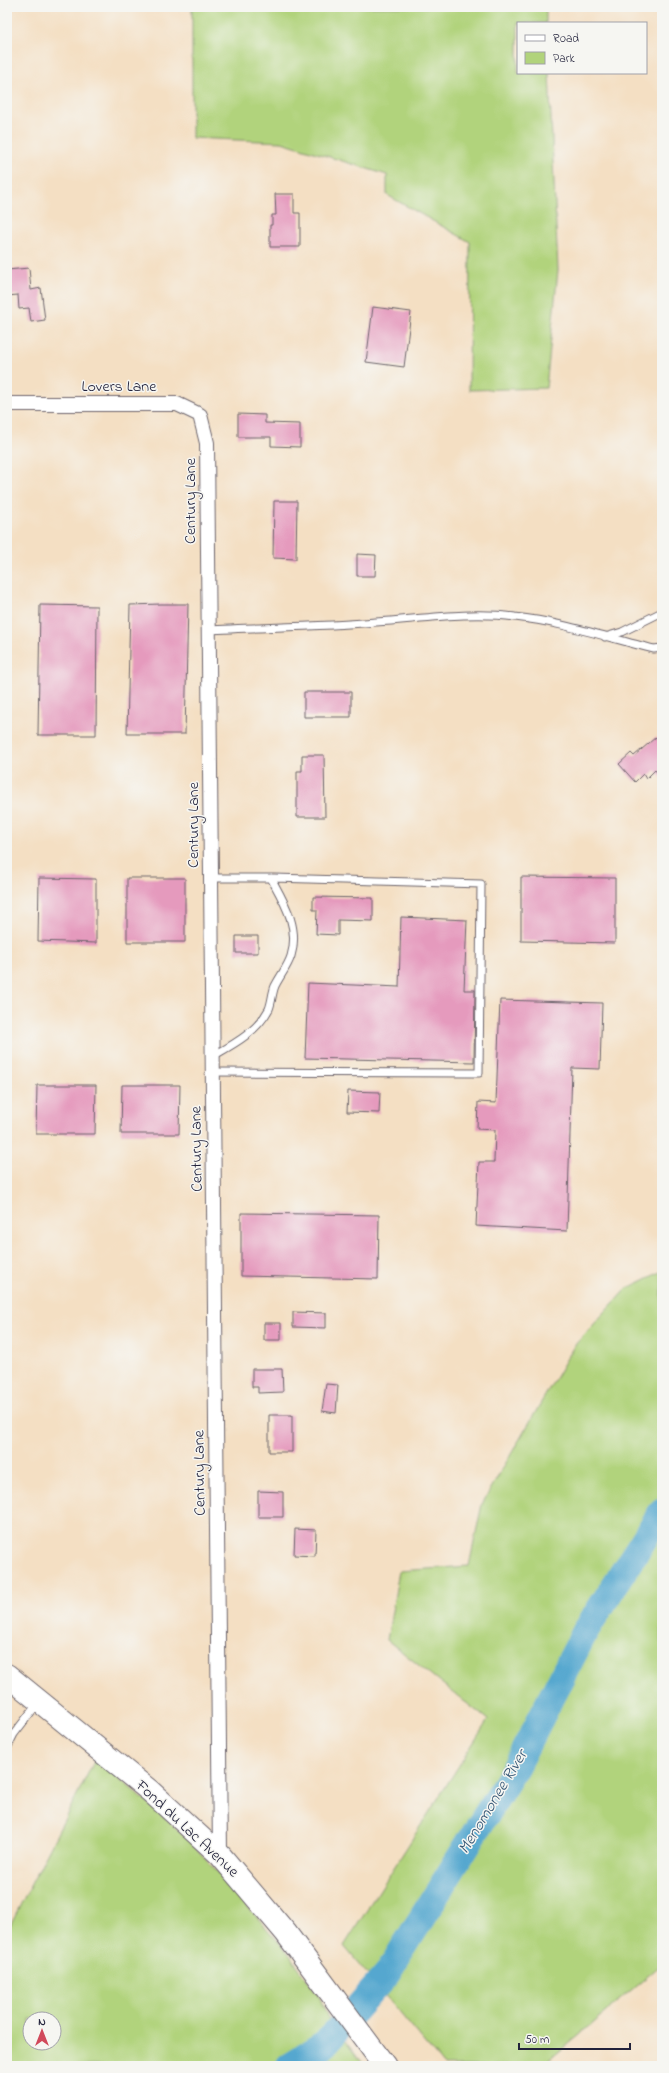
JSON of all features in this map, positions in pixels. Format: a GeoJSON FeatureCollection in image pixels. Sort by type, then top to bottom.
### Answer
{"type":"FeatureCollection","features":[{"type":"Feature","properties":{"kind":"main road","name":"Fond du Lac Avenue"},"geometry":{"type":"LineString","coordinates":[[7,1674],[150,1792],[220,1855],[286,1933],[385,2066]]}},
{"type":"Feature","properties":{"kind":"street","name":"Lovers Lane"},"geometry":{"type":"LineString","coordinates":[[7,404],[176,404],[200,415],[207,443]]}},
{"type":"Feature","properties":{"kind":"street","name":"Century Lane"},"geometry":{"type":"LineString","coordinates":[[207,443],[220,1855]]}},
{"type":"Feature","properties":{"kind":"lane"},"geometry":{"type":"LineString","coordinates":[[605,637],[622,632],[662,612]]}},
{"type":"Feature","properties":{"kind":"lane"},"geometry":{"type":"LineString","coordinates":[[209,630],[375,622],[434,616],[483,615],[529,619],[654,649],[662,648]]}},
{"type":"Feature","properties":{"kind":"lane"},"geometry":{"type":"LineString","coordinates":[[211,878],[271,878],[481,884],[479,1073],[213,1072]]}},
{"type":"Feature","properties":{"kind":"lane"},"geometry":{"type":"LineString","coordinates":[[213,1056],[246,1036],[256,1026],[269,1009],[275,987],[291,956],[294,939],[290,915],[271,878]]}},
{"type":"Feature","properties":{"kind":"lane"},"geometry":{"type":"LineString","coordinates":[[7,1748],[14,1734],[39,1701]]}},
{"type":"Feature","properties":{"kind":"green space"},"geometry":{"type":"Polygon","coordinates":[[[192,7],[546,7],[546,22],[517,22],[517,74],[549,74],[558,270],[546,388],[469,390],[470,242],[387,195],[387,175],[282,142],[192,138],[192,7]]]}},
{"type":"Feature","properties":{"kind":"green space"},"geometry":{"type":"Polygon","coordinates":[[[662,1271],[662,1964],[542,2066],[444,2066],[344,1946],[488,1720],[387,1640],[399,1571],[469,1566],[482,1504],[574,1346],[626,1289],[662,1271]]]}},
{"type":"Feature","properties":{"kind":"green space"},"geometry":{"type":"Polygon","coordinates":[[[96,1758],[173,1825],[208,1861],[289,1954],[319,1996],[328,2018],[365,2066],[7,2066],[7,1931],[96,1758]]]}},
{"type":"Feature","properties":{"kind":"building"},"geometry":{"type":"Polygon","coordinates":[[[275,194],[294,194],[294,213],[300,213],[300,247],[270,247],[270,225],[272,225],[272,215],[276,215],[275,194]]]}},
{"type":"Feature","properties":{"kind":"building"},"geometry":{"type":"Polygon","coordinates":[[[29,268],[31,290],[41,288],[45,320],[31,322],[29,308],[19,309],[18,295],[7,296],[7,270],[29,268]]]}},
{"type":"Feature","properties":{"kind":"building"},"geometry":{"type":"Polygon","coordinates":[[[373,307],[411,312],[404,367],[366,362],[373,307]]]}},
{"type":"Feature","properties":{"kind":"building"},"geometry":{"type":"Polygon","coordinates":[[[238,414],[265,415],[265,423],[300,424],[300,447],[271,446],[271,437],[238,437],[238,414]]]}},
{"type":"Feature","properties":{"kind":"building"},"geometry":{"type":"Polygon","coordinates":[[[274,501],[297,501],[296,559],[273,558],[274,501]]]}},
{"type":"Feature","properties":{"kind":"building"},"geometry":{"type":"Polygon","coordinates":[[[357,554],[376,555],[375,576],[357,576],[357,554]]]}},
{"type":"Feature","properties":{"kind":"building"},"geometry":{"type":"Polygon","coordinates":[[[188,604],[185,734],[127,734],[130,605],[188,604]]]}},
{"type":"Feature","properties":{"kind":"building"},"geometry":{"type":"Polygon","coordinates":[[[40,605],[97,606],[96,735],[38,735],[40,605]]]}},
{"type":"Feature","properties":{"kind":"building"},"geometry":{"type":"Polygon","coordinates":[[[304,692],[351,692],[351,717],[304,717],[304,692]]]}},
{"type":"Feature","properties":{"kind":"building"},"geometry":{"type":"Polygon","coordinates":[[[656,737],[662,744],[662,778],[655,770],[646,779],[643,774],[635,782],[619,764],[631,753],[634,756],[656,737]]]}},
{"type":"Feature","properties":{"kind":"building"},"geometry":{"type":"Polygon","coordinates":[[[302,755],[324,755],[325,817],[297,817],[297,771],[302,771],[302,755]]]}},
{"type":"Feature","properties":{"kind":"building"},"geometry":{"type":"Polygon","coordinates":[[[521,877],[615,878],[615,943],[521,941],[521,877]]]}},
{"type":"Feature","properties":{"kind":"building"},"geometry":{"type":"Polygon","coordinates":[[[39,878],[96,879],[96,943],[38,941],[39,878]]]}},
{"type":"Feature","properties":{"kind":"building"},"geometry":{"type":"Polygon","coordinates":[[[127,878],[185,878],[185,942],[127,942],[127,878]]]}},
{"type":"Feature","properties":{"kind":"building"},"geometry":{"type":"Polygon","coordinates":[[[313,897],[373,898],[373,921],[338,920],[338,935],[316,934],[317,910],[313,910],[313,897]]]}},
{"type":"Feature","properties":{"kind":"building"},"geometry":{"type":"Polygon","coordinates":[[[401,917],[467,920],[464,990],[475,990],[474,1062],[305,1058],[308,983],[399,987],[401,917]]]}},
{"type":"Feature","properties":{"kind":"building"},"geometry":{"type":"Polygon","coordinates":[[[236,936],[258,936],[258,953],[236,953],[236,936]]]}},
{"type":"Feature","properties":{"kind":"building"},"geometry":{"type":"Polygon","coordinates":[[[500,1000],[602,1003],[600,1069],[572,1068],[567,1231],[476,1226],[479,1162],[494,1162],[495,1130],[477,1129],[478,1102],[496,1103],[500,1000]]]}},
{"type":"Feature","properties":{"kind":"building"},"geometry":{"type":"Polygon","coordinates":[[[37,1085],[96,1085],[95,1134],[36,1134],[37,1085]]]}},
{"type":"Feature","properties":{"kind":"building"},"geometry":{"type":"Polygon","coordinates":[[[122,1085],[180,1085],[179,1134],[121,1134],[122,1085]]]}},
{"type":"Feature","properties":{"kind":"building"},"geometry":{"type":"Polygon","coordinates":[[[348,1091],[380,1092],[379,1113],[347,1112],[348,1091]]]}},
{"type":"Feature","properties":{"kind":"building"},"geometry":{"type":"Polygon","coordinates":[[[241,1213],[379,1215],[378,1279],[241,1276],[241,1213]]]}},
{"type":"Feature","properties":{"kind":"building"},"geometry":{"type":"Polygon","coordinates":[[[293,1312],[326,1313],[326,1328],[293,1327],[293,1312]]]}},
{"type":"Feature","properties":{"kind":"building"},"geometry":{"type":"Polygon","coordinates":[[[264,1323],[281,1323],[281,1340],[264,1340],[264,1323]]]}},
{"type":"Feature","properties":{"kind":"building"},"geometry":{"type":"Polygon","coordinates":[[[252,1369],[282,1369],[283,1392],[258,1393],[258,1387],[252,1387],[252,1369]]]}},
{"type":"Feature","properties":{"kind":"building"},"geometry":{"type":"Polygon","coordinates":[[[326,1384],[338,1385],[336,1413],[322,1411],[326,1384]]]}},
{"type":"Feature","properties":{"kind":"building"},"geometry":{"type":"Polygon","coordinates":[[[269,1415],[292,1415],[292,1452],[269,1452],[269,1415]]]}},
{"type":"Feature","properties":{"kind":"building"},"geometry":{"type":"Polygon","coordinates":[[[258,1491],[283,1492],[283,1517],[258,1517],[258,1491]]]}},
{"type":"Feature","properties":{"kind":"building"},"geometry":{"type":"Polygon","coordinates":[[[295,1529],[316,1530],[315,1556],[294,1555],[295,1529]]]}},
{"type":"Feature","properties":{"kind":"waterway","name":"Menomonee River"},"geometry":{"type":"LineString","coordinates":[[289,2066],[325,2044],[387,1974],[514,1770],[586,1630],[662,1511]]}}]}
